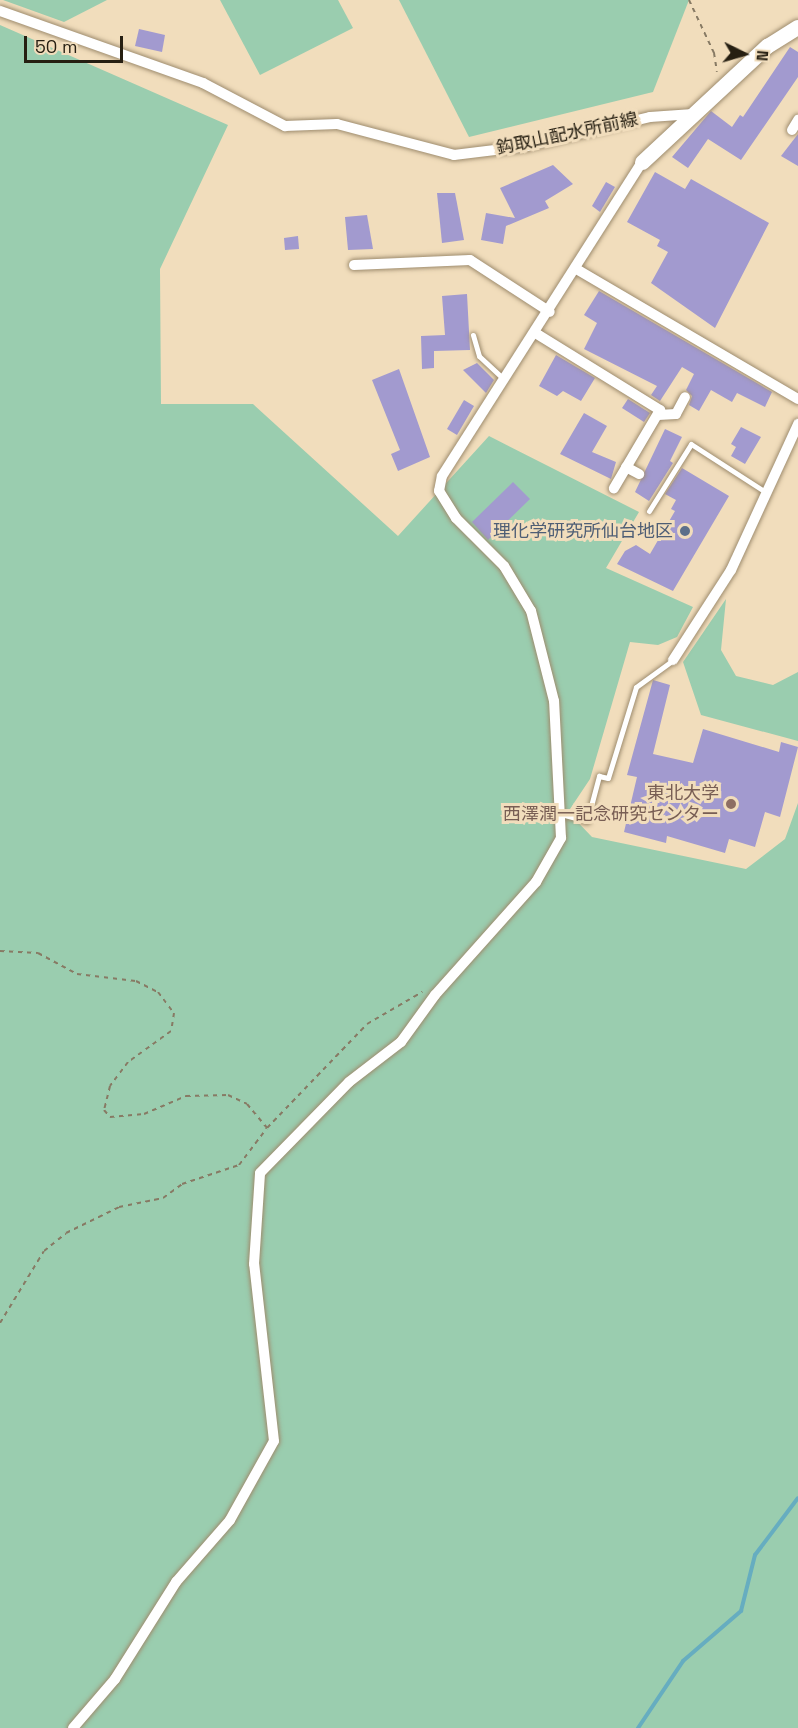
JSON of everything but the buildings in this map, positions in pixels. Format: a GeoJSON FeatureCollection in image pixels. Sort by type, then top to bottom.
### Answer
{"type":"FeatureCollection","features":[{"type":"Feature","properties":{"kind":"street","name":"鈎取山配水所前線"},"geometry":{"type":"LineString","coordinates":[[0,11],[203,83],[285,126],[337,124],[454,155],[527,146],[650,117],[693,114]]}},
{"type":"Feature","properties":{"kind":"street"},"geometry":{"type":"LineString","coordinates":[[73,1728],[115,1679],[176,1582],[230,1520],[274,1441],[254,1264],[260,1173],[350,1082],[401,1042],[446,983],[536,882],[561,838],[554,701],[531,611],[504,566],[456,518],[439,491],[442,476],[578,270],[642,162],[767,46],[798,27]]}},
{"type":"Feature","properties":{"kind":"street"},"geometry":{"type":"LineString","coordinates":[[792,130],[798,120]]}},
{"type":"Feature","properties":{"kind":"street"},"geometry":{"type":"LineString","coordinates":[[354,265],[470,260],[550,312]]}},
{"type":"Feature","properties":{"kind":"street"},"geometry":{"type":"LineString","coordinates":[[578,270],[798,399]]}},
{"type":"Feature","properties":{"kind":"street"},"geometry":{"type":"LineString","coordinates":[[537,334],[660,410],[614,488]]}},
{"type":"Feature","properties":{"kind":"street"},"geometry":{"type":"LineString","coordinates":[[658,415],[676,414],[685,397]]}},
{"type":"Feature","properties":{"kind":"street"},"geometry":{"type":"LineString","coordinates":[[673,660],[731,570],[798,424]]}},
{"type":"Feature","properties":{"kind":"street"},"geometry":{"type":"LineString","coordinates":[[626,467],[639,474]]}},
{"type":"Feature","properties":{"kind":"lane"},"geometry":{"type":"LineString","coordinates":[[473,335],[479,356],[506,381]]}},
{"type":"Feature","properties":{"kind":"lane"},"geometry":{"type":"LineString","coordinates":[[650,511],[691,444],[768,493]]}},
{"type":"Feature","properties":{"kind":"lane"},"geometry":{"type":"LineString","coordinates":[[561,814],[587,821],[599,777],[608,778],[636,687],[673,660]]}},
{"type":"Feature","properties":{"kind":"path"},"geometry":{"type":"LineString","coordinates":[[689,0],[714,53],[720,90]]}},
{"type":"Feature","properties":{"kind":"path"},"geometry":{"type":"LineString","coordinates":[[0,951],[38,953],[77,974],[136,981],[158,992],[174,1013],[171,1031],[128,1062],[110,1086],[104,1110],[110,1117],[144,1114],[186,1096],[228,1095],[247,1104],[267,1128]]}},
{"type":"Feature","properties":{"kind":"path"},"geometry":{"type":"LineString","coordinates":[[0,1323],[44,1251],[66,1233],[119,1207],[163,1198],[182,1184],[239,1165],[267,1128],[367,1024],[446,983]]}},
{"type":"Feature","properties":{"kind":"green space"},"geometry":{"type":"Polygon","coordinates":[[[3,0],[107,0],[64,22],[3,0]]]}},
{"type":"Feature","properties":{"kind":"green space"},"geometry":{"type":"Polygon","coordinates":[[[220,0],[338,0],[353,28],[260,75],[220,0]]]}},
{"type":"Feature","properties":{"kind":"green space"},"geometry":{"type":"Polygon","coordinates":[[[399,0],[689,0],[653,92],[469,137],[399,0]]]}},
{"type":"Feature","properties":{"kind":"green space"},"geometry":{"type":"Polygon","coordinates":[[[0,25],[228,125],[160,269],[161,404],[253,404],[398,536],[489,436],[639,512],[606,568],[693,607],[677,637],[658,645],[630,642],[590,779],[568,812],[592,837],[746,869],[785,839],[798,803],[798,1728],[0,1728],[0,25]]]}},
{"type":"Feature","properties":{"kind":"green space"},"geometry":{"type":"Polygon","coordinates":[[[726,599],[721,650],[736,676],[773,685],[798,672],[798,741],[701,715],[683,662],[726,599]]]}},
{"type":"Feature","properties":{"kind":"waterway"},"geometry":{"type":"LineString","coordinates":[[638,1728],[683,1661],[741,1611],[755,1555],[798,1498]]}},
{"type":"Feature","properties":{"kind":"place","name":"理化学研究所仙台地区"},"geometry":{"type":"Point","coordinates":[685,531]}},
{"type":"Feature","properties":{"kind":"place","name":"東北大学 西澤潤一記念研究センター"},"geometry":{"type":"Point","coordinates":[731,804]}}]}
